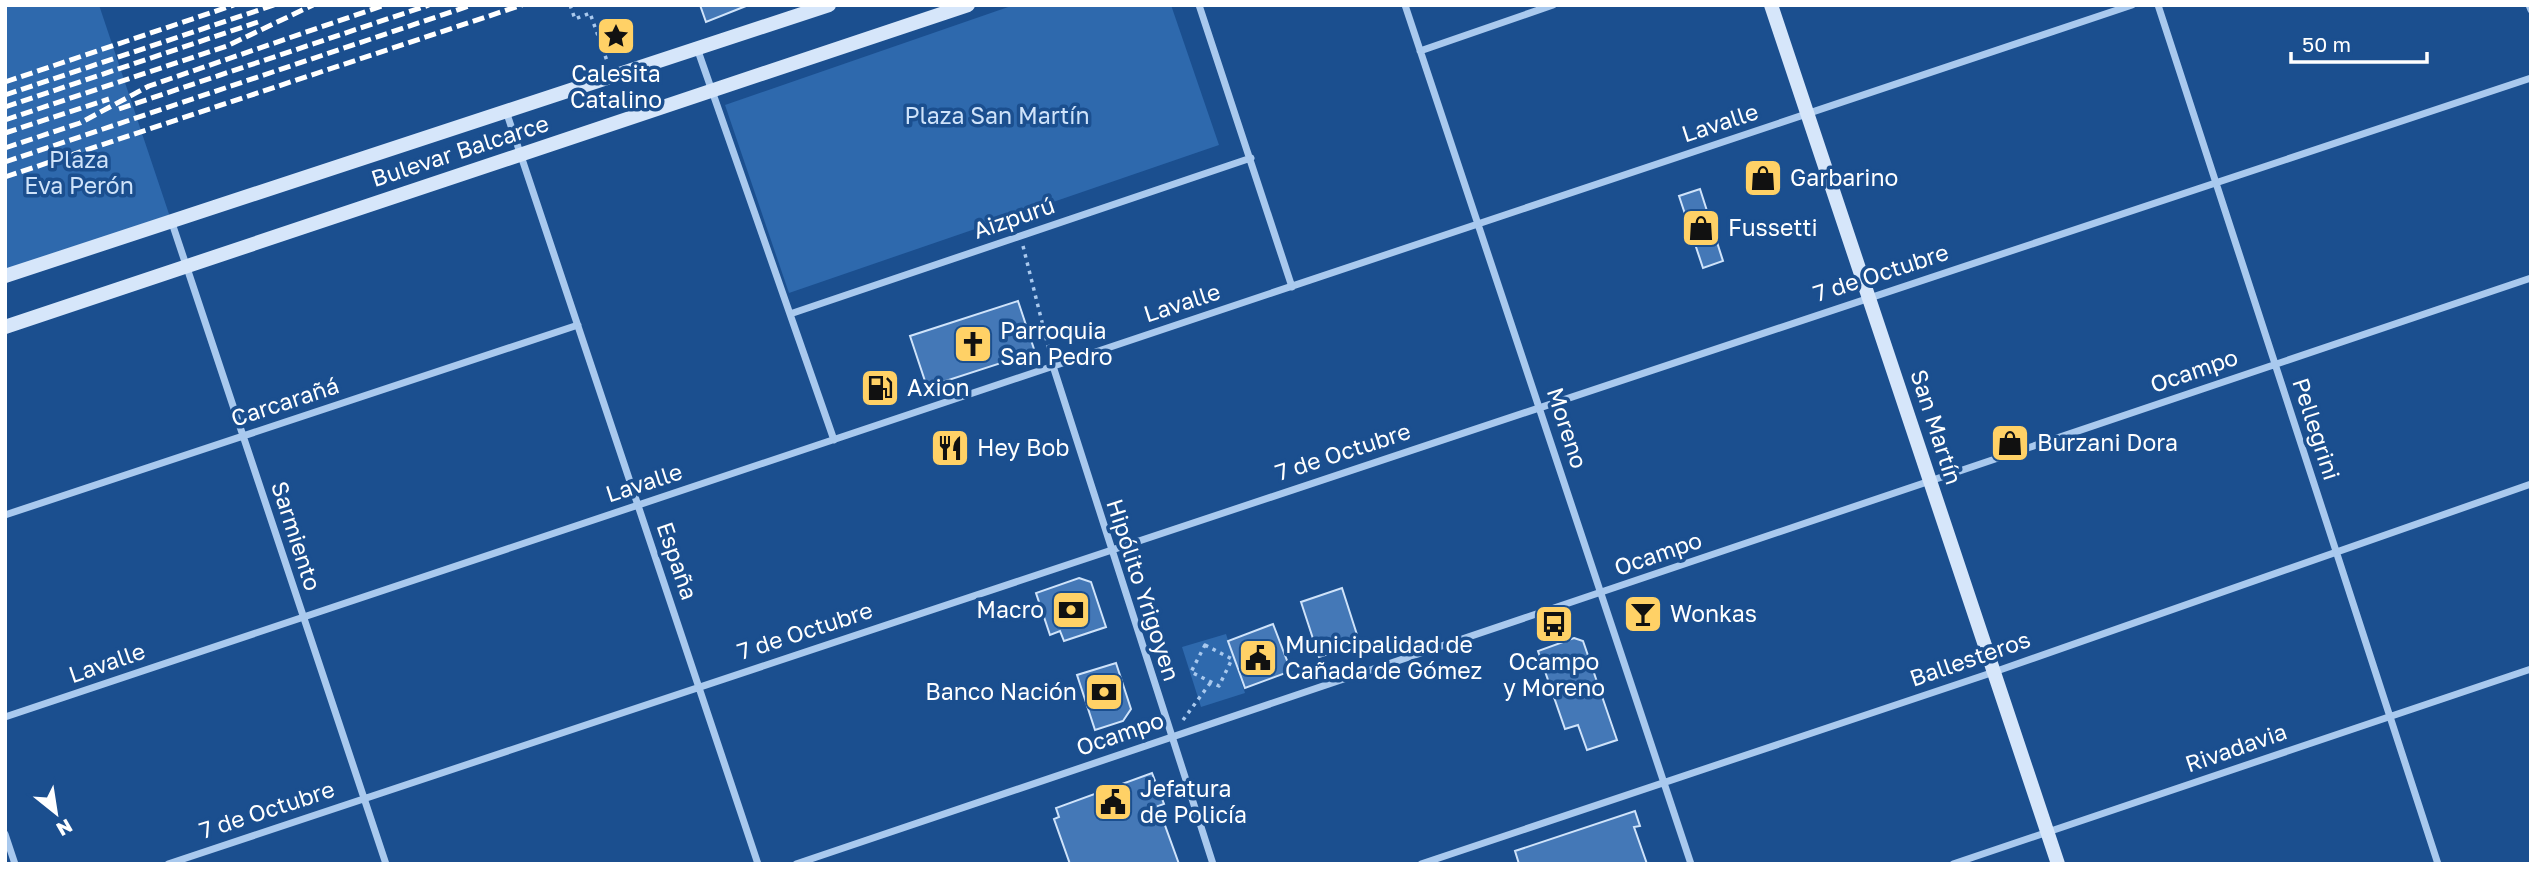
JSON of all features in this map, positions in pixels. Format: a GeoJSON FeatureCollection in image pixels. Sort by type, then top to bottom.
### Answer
{"type":"FeatureCollection","features":[{"type":"Feature","properties":{"kind":"main road","name":"Bulevar Balcarce"},"geometry":{"type":"LineString","coordinates":[[5,276],[829,5]]}},
{"type":"Feature","properties":{"kind":"main road","name":"Bulevar Balcarce"},"geometry":{"type":"LineString","coordinates":[[5,327],[968,5]]}},
{"type":"Feature","properties":{"kind":"main road","name":"San Martín"},"geometry":{"type":"LineString","coordinates":[[1771,5],[2058,864]]}},
{"type":"Feature","properties":{"kind":"street"},"geometry":{"type":"LineString","coordinates":[[1199,5],[1292,287]]}},
{"type":"Feature","properties":{"kind":"street","name":"Moreno"},"geometry":{"type":"LineString","coordinates":[[1405,5],[1691,864]]}},
{"type":"Feature","properties":{"kind":"street"},"geometry":{"type":"LineString","coordinates":[[1420,51],[1553,5]]}},
{"type":"Feature","properties":{"kind":"street","name":"Lavalle"},"geometry":{"type":"LineString","coordinates":[[5,717],[2132,5]]}},
{"type":"Feature","properties":{"kind":"street","name":"Pellegrini"},"geometry":{"type":"LineString","coordinates":[[2158,5],[2438,864]]}},
{"type":"Feature","properties":{"kind":"street"},"geometry":{"type":"LineString","coordinates":[[697,48],[834,440]]}},
{"type":"Feature","properties":{"kind":"street","name":"7 de Octubre"},"geometry":{"type":"LineString","coordinates":[[168,864],[2531,78]]}},
{"type":"Feature","properties":{"kind":"street","name":"España"},"geometry":{"type":"LineString","coordinates":[[506,111],[758,864]]}},
{"type":"Feature","properties":{"kind":"street","name":"Aizpurú"},"geometry":{"type":"LineString","coordinates":[[790,314],[1251,158]]}},
{"type":"Feature","properties":{"kind":"street","name":"Sarmiento"},"geometry":{"type":"LineString","coordinates":[[171,220],[386,864]]}},
{"type":"Feature","properties":{"kind":"street","name":"Ocampo"},"geometry":{"type":"LineString","coordinates":[[796,864],[2531,278]]}},
{"type":"Feature","properties":{"kind":"street","name":"Carcarañá"},"geometry":{"type":"LineString","coordinates":[[5,515],[578,325]]}},
{"type":"Feature","properties":{"kind":"street","name":"Hipólito Yrigoyen"},"geometry":{"type":"LineString","coordinates":[[1053,366],[1213,864]]}},
{"type":"Feature","properties":{"kind":"street","name":"Ballesteros"},"geometry":{"type":"LineString","coordinates":[[1421,864],[1994,672],[2336,550],[2531,484]]}},
{"type":"Feature","properties":{"kind":"street","name":"Rivadavia"},"geometry":{"type":"LineString","coordinates":[[1952,864],[2531,669]]}},
{"type":"Feature","properties":{"kind":"street"},"geometry":{"type":"LineString","coordinates":[[5,834],[15,864]]}},
{"type":"Feature","properties":{"kind":"path"},"geometry":{"type":"LineString","coordinates":[[570,5],[575,19],[590,13],[612,76]]}},
{"type":"Feature","properties":{"kind":"path"},"geometry":{"type":"LineString","coordinates":[[1021,236],[1053,366]]}},
{"type":"Feature","properties":{"kind":"path"},"geometry":{"type":"LineString","coordinates":[[1205,645],[1233,660],[1219,686],[1210,682],[1191,672],[1205,645]]}},
{"type":"Feature","properties":{"kind":"path"},"geometry":{"type":"LineString","coordinates":[[1170,737],[1210,682]]}},
{"type":"Feature","properties":{"kind":"green space","name":"Plaza Eva Perón"},"geometry":{"type":"Polygon","coordinates":[[[5,5],[99,5],[171,220],[5,276],[5,5]]]}},
{"type":"Feature","properties":{"kind":"green space","name":"Plaza San Martín"},"geometry":{"type":"Polygon","coordinates":[[[1014,5],[1171,5],[1219,145],[789,293],[725,105],[1014,5]]]}},
{"type":"Feature","properties":{"kind":"green space"},"geometry":{"type":"Polygon","coordinates":[[[1226,634],[1245,693],[1201,707],[1182,647],[1226,634]]]}},
{"type":"Feature","properties":{"kind":"building"},"geometry":{"type":"Polygon","coordinates":[[[700,5],[746,5],[746,6],[706,22],[700,5]]]}},
{"type":"Feature","properties":{"kind":"building","name":"Fussetti"},"geometry":{"type":"Polygon","coordinates":[[[1700,189],[1723,261],[1703,268],[1679,196],[1700,189]]]}},
{"type":"Feature","properties":{"kind":"building","name":"Parroquia San Pedro"},"geometry":{"type":"Polygon","coordinates":[[[1018,301],[1035,352],[927,387],[910,336],[1018,301]]]}},
{"type":"Feature","properties":{"kind":"building","name":"Macro"},"geometry":{"type":"Polygon","coordinates":[[[1079,578],[1091,582],[1106,627],[1064,641],[1060,631],[1050,635],[1036,593],[1079,578]]]}},
{"type":"Feature","properties":{"kind":"building"},"geometry":{"type":"Polygon","coordinates":[[[1342,588],[1360,644],[1319,657],[1301,602],[1342,588]]]}},
{"type":"Feature","properties":{"kind":"building"},"geometry":{"type":"Polygon","coordinates":[[[1273,624],[1291,671],[1245,688],[1228,641],[1273,624]]]}},
{"type":"Feature","properties":{"kind":"building"},"geometry":{"type":"Polygon","coordinates":[[[1574,638],[1583,641],[1617,740],[1587,750],[1578,725],[1565,729],[1538,651],[1574,638]]]}},
{"type":"Feature","properties":{"kind":"building","name":"Banco Nación"},"geometry":{"type":"Polygon","coordinates":[[[1116,663],[1131,709],[1123,721],[1095,730],[1077,675],[1116,663]]]}},
{"type":"Feature","properties":{"kind":"building"},"geometry":{"type":"Polygon","coordinates":[[[1152,773],[1164,804],[1158,806],[1179,864],[1070,864],[1054,819],[1059,817],[1056,808],[1152,773]]]}},
{"type":"Feature","properties":{"kind":"building"},"geometry":{"type":"Polygon","coordinates":[[[1635,811],[1640,826],[1634,827],[1647,864],[1519,864],[1515,851],[1635,811]]]}},
{"type":"Feature","properties":{"kind":"railway"},"geometry":{"type":"LineString","coordinates":[[5,82],[234,5]]}},
{"type":"Feature","properties":{"kind":"railway"},"geometry":{"type":"LineString","coordinates":[[5,95],[274,5]]}},
{"type":"Feature","properties":{"kind":"railway"},"geometry":{"type":"LineString","coordinates":[[5,120],[227,46],[313,5]]}},
{"type":"Feature","properties":{"kind":"railway"},"geometry":{"type":"LineString","coordinates":[[5,148],[80,123],[149,86],[385,5]]}},
{"type":"Feature","properties":{"kind":"railway"},"geometry":{"type":"LineString","coordinates":[[119,109],[429,5]]}},
{"type":"Feature","properties":{"kind":"railway"},"geometry":{"type":"LineString","coordinates":[[5,162],[472,5]]}},
{"type":"Feature","properties":{"kind":"railway"},"geometry":{"type":"LineString","coordinates":[[5,177],[522,5]]}},
{"type":"Feature","properties":{"kind":"railway"},"geometry":{"type":"LineString","coordinates":[[5,107],[258,22]]}},
{"type":"Feature","properties":{"kind":"railway"},"geometry":{"type":"LineString","coordinates":[[5,133],[109,99]]}},
{"type":"Feature","properties":{"kind":"place","name":"Calesita Catalino"},"geometry":{"type":"Point","coordinates":[616,36]}},
{"type":"Feature","properties":{"kind":"place","name":"Garbarino"},"geometry":{"type":"Point","coordinates":[1763,178]}},
{"type":"Feature","properties":{"kind":"place","name":"Fussetti"},"geometry":{"type":"Point","coordinates":[1701,228]}},
{"type":"Feature","properties":{"kind":"place","name":"Parroquia San Pedro"},"geometry":{"type":"Point","coordinates":[973,344]}},
{"type":"Feature","properties":{"kind":"place","name":"Axion"},"geometry":{"type":"Point","coordinates":[880,388]}},
{"type":"Feature","properties":{"kind":"place","name":"Burzani Dora"},"geometry":{"type":"Point","coordinates":[2010,443]}},
{"type":"Feature","properties":{"kind":"place","name":"Hey Bob"},"geometry":{"type":"Point","coordinates":[950,448]}},
{"type":"Feature","properties":{"kind":"place","name":"Macro"},"geometry":{"type":"Point","coordinates":[1071,610]}},
{"type":"Feature","properties":{"kind":"place","name":"Wonkas"},"geometry":{"type":"Point","coordinates":[1643,614]}},
{"type":"Feature","properties":{"kind":"place","name":"Ocampo y Moreno"},"geometry":{"type":"Point","coordinates":[1554,624]}},
{"type":"Feature","properties":{"kind":"place","name":"Municipalidad de Cañada de Gómez"},"geometry":{"type":"Point","coordinates":[1258,658]}},
{"type":"Feature","properties":{"kind":"place","name":"Banco Nación"},"geometry":{"type":"Point","coordinates":[1104,692]}},
{"type":"Feature","properties":{"kind":"place","name":"Jefatura de Policía"},"geometry":{"type":"Point","coordinates":[1113,802]}}]}
